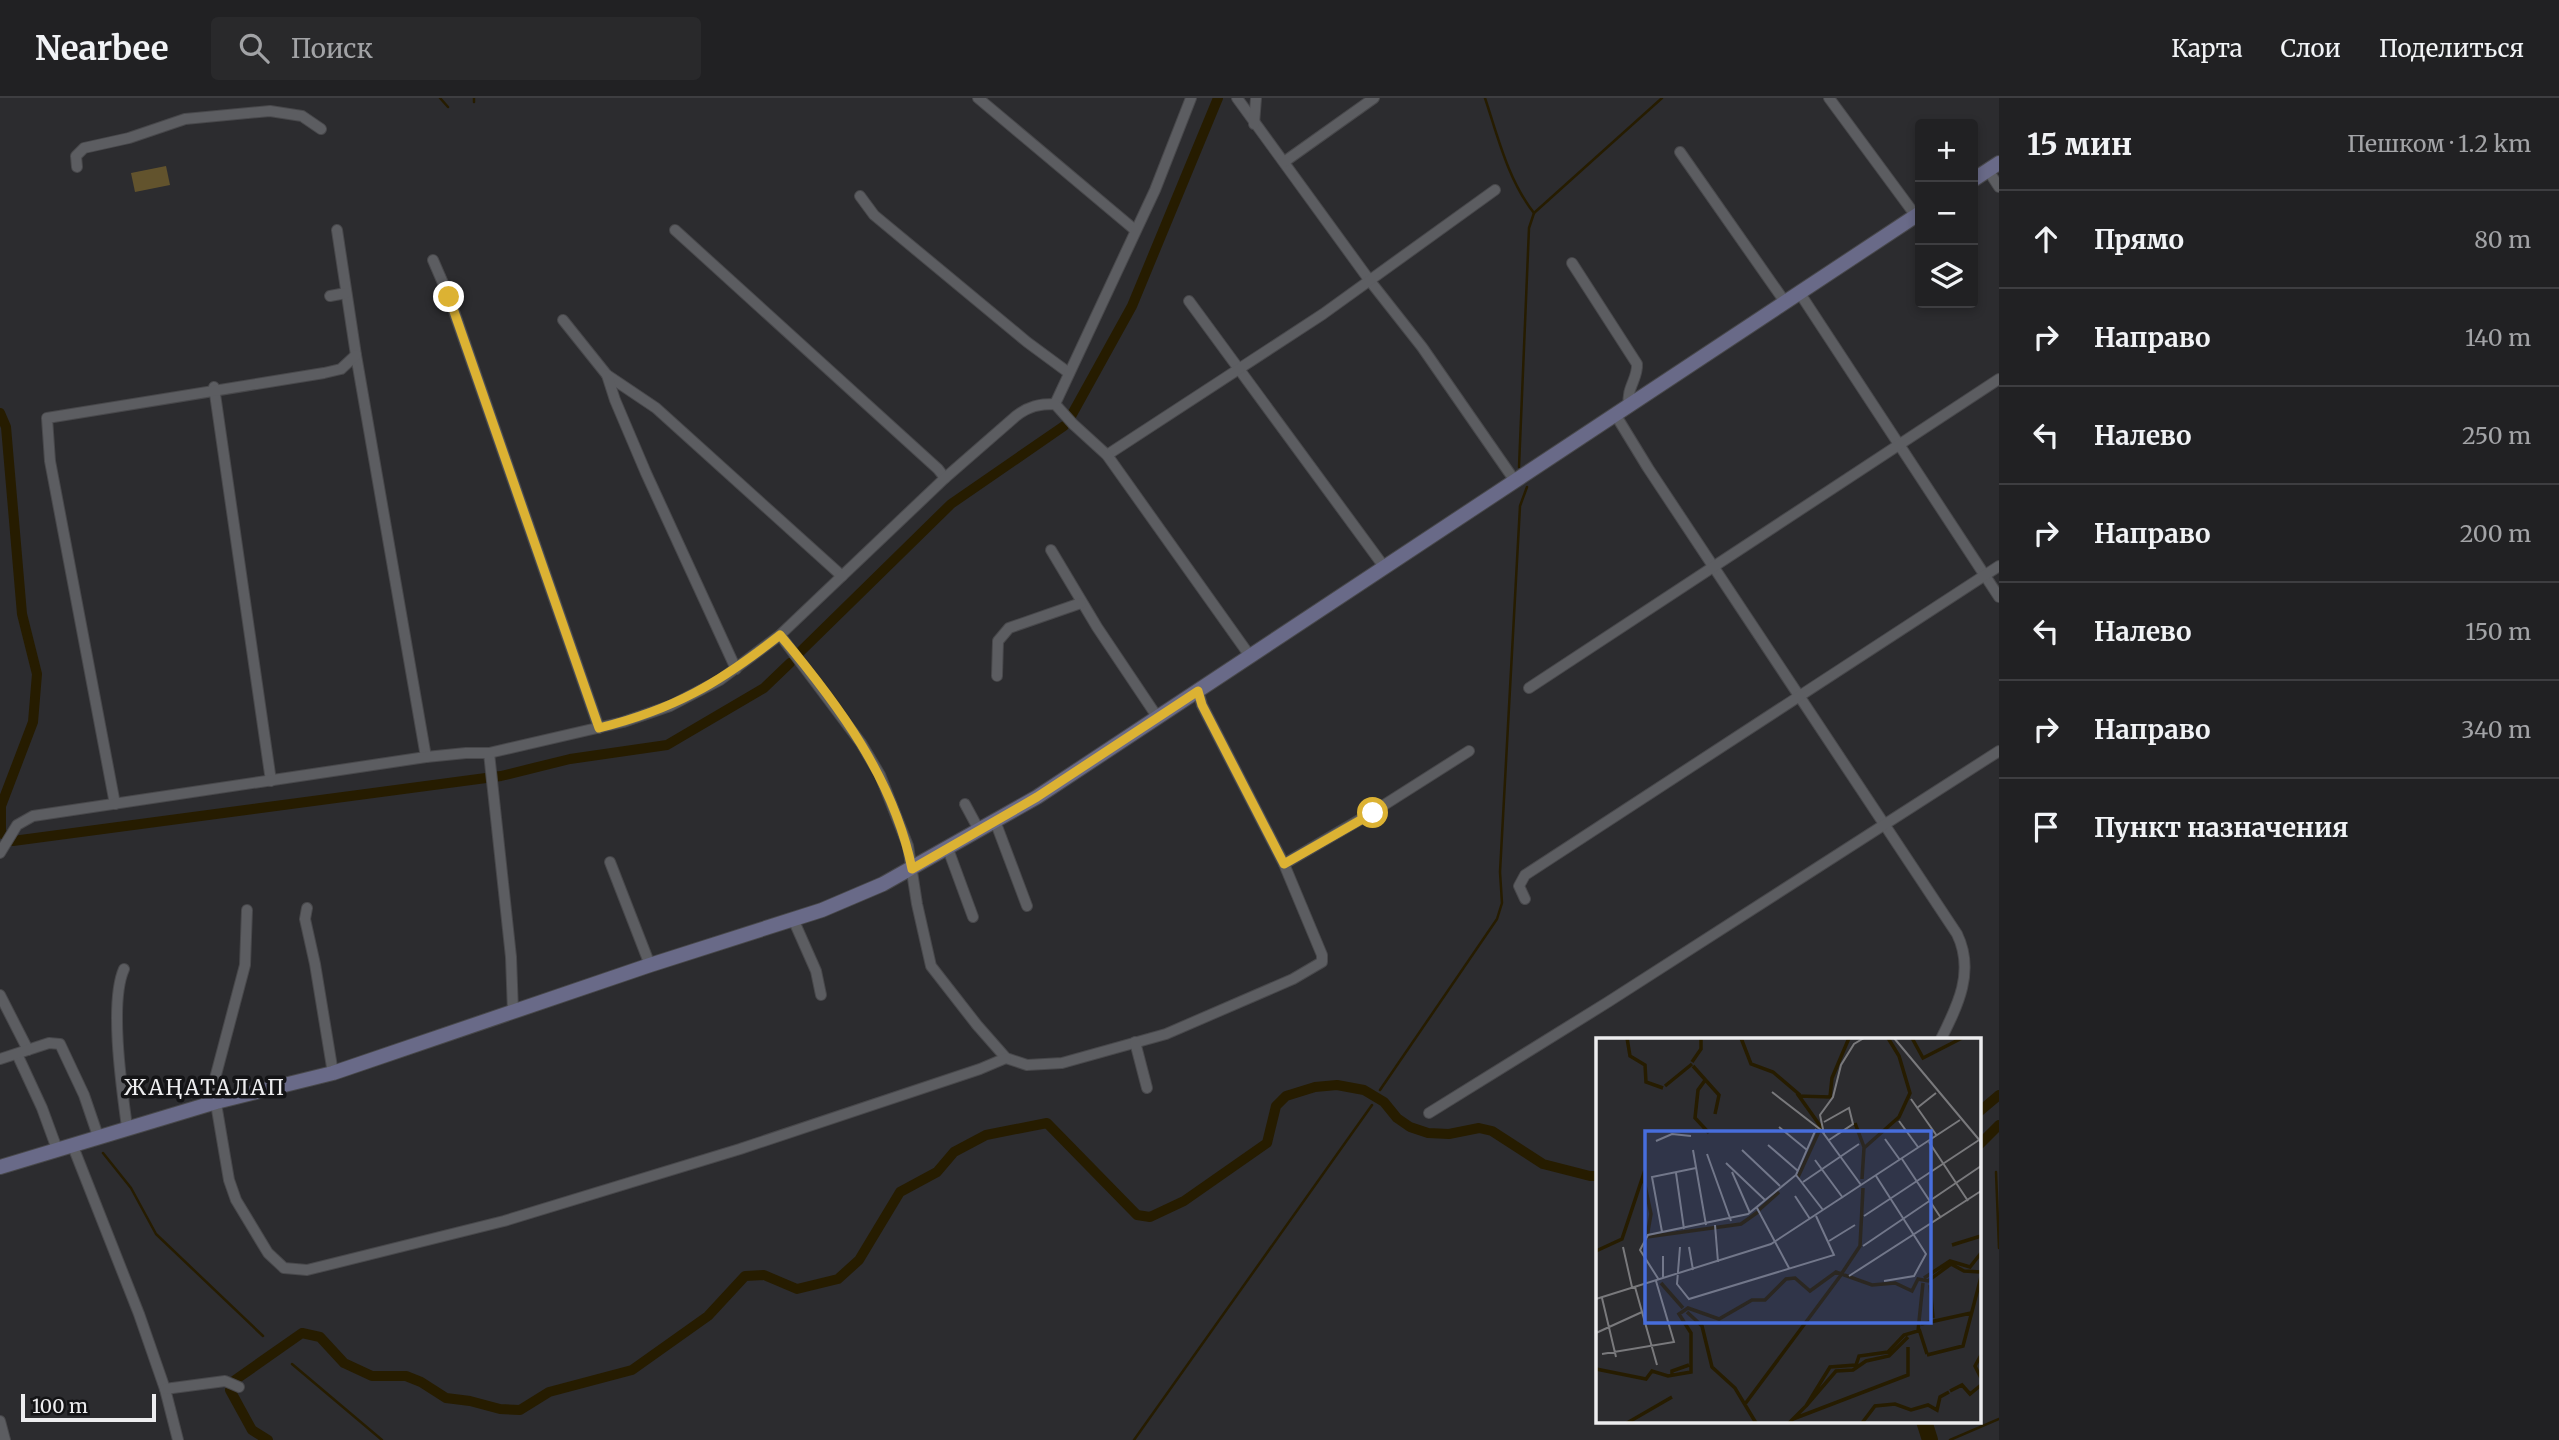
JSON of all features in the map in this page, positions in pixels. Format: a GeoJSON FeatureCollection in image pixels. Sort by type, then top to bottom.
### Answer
{"type":"FeatureCollection","features":[{"type":"Feature","properties":{"kind":"main road"},"geometry":{"type":"LineString","coordinates":[[1978,176],[1993,166]]}},
{"type":"Feature","properties":{"kind":"main road"},"geometry":{"type":"LineString","coordinates":[[0,1167],[216,1102],[333,1073],[793,919],[851,898],[912,869],[1037,797],[1915,217]]}},
{"type":"Feature","properties":{"kind":"street"},"geometry":{"type":"LineString","coordinates":[[978,98],[1135,230]]}},
{"type":"Feature","properties":{"kind":"street"},"geometry":{"type":"LineString","coordinates":[[1055,404],[1164,167],[1191,98]]}},
{"type":"Feature","properties":{"kind":"street"},"geometry":{"type":"LineString","coordinates":[[1237,98],[1458,397],[1515,481]]}},
{"type":"Feature","properties":{"kind":"street"},"geometry":{"type":"LineString","coordinates":[[1254,124],[1256,98]]}},
{"type":"Feature","properties":{"kind":"street"},"geometry":{"type":"LineString","coordinates":[[1284,162],[1374,98]]}},
{"type":"Feature","properties":{"kind":"street"},"geometry":{"type":"LineString","coordinates":[[1829,98],[1915,211]]}},
{"type":"Feature","properties":{"kind":"street"},"geometry":{"type":"LineString","coordinates":[[77,167],[76,156],[83,148],[129,138],[185,119],[270,111],[302,116],[321,129]]}},
{"type":"Feature","properties":{"kind":"street"},"geometry":{"type":"LineString","coordinates":[[1681,152],[1785,302]]}},
{"type":"Feature","properties":{"kind":"street"},"geometry":{"type":"LineString","coordinates":[[1993,166],[1999,187]]}},
{"type":"Feature","properties":{"kind":"street"},"geometry":{"type":"LineString","coordinates":[[1107,455],[1370,281],[1495,190]]}},
{"type":"Feature","properties":{"kind":"street"},"geometry":{"type":"LineString","coordinates":[[860,196],[874,215],[1027,342],[1069,373]]}},
{"type":"Feature","properties":{"kind":"street"},"geometry":{"type":"LineString","coordinates":[[337,230],[426,757]]}},
{"type":"Feature","properties":{"kind":"street"},"geometry":{"type":"LineString","coordinates":[[675,230],[938,468],[945,478]]}},
{"type":"Feature","properties":{"kind":"street"},"geometry":{"type":"LineString","coordinates":[[433,260],[449,297],[599,728]]}},
{"type":"Feature","properties":{"kind":"street"},"geometry":{"type":"LineString","coordinates":[[1572,263],[1637,364],[1637,373],[1628,390],[1629,405]]}},
{"type":"Feature","properties":{"kind":"street"},"geometry":{"type":"LineString","coordinates":[[1799,292],[1999,597]]}},
{"type":"Feature","properties":{"kind":"street"},"geometry":{"type":"LineString","coordinates":[[330,296],[346,293]]}},
{"type":"Feature","properties":{"kind":"street"},"geometry":{"type":"LineString","coordinates":[[1189,301],[1385,568]]}},
{"type":"Feature","properties":{"kind":"street"},"geometry":{"type":"LineString","coordinates":[[563,320],[607,375],[656,408],[842,576]]}},
{"type":"Feature","properties":{"kind":"street"},"geometry":{"type":"LineString","coordinates":[[115,804],[50,461],[47,418],[341,369],[356,355]]}},
{"type":"Feature","properties":{"kind":"street"},"geometry":{"type":"LineString","coordinates":[[607,375],[646,474],[736,669]]}},
{"type":"Feature","properties":{"kind":"street"},"geometry":{"type":"LineString","coordinates":[[1529,688],[1999,379]]}},
{"type":"Feature","properties":{"kind":"street"},"geometry":{"type":"LineString","coordinates":[[214,389],[271,781]]}},
{"type":"Feature","properties":{"kind":"street"},"geometry":{"type":"LineString","coordinates":[[0,853],[12,831],[21,822],[33,817],[426,757],[466,752],[489,753],[599,728],[670,706],[714,684],[780,635],[945,478],[1027,408],[1055,404]]}},
{"type":"Feature","properties":{"kind":"street"},"geometry":{"type":"LineString","coordinates":[[1055,404],[1107,455],[1250,656]]}},
{"type":"Feature","properties":{"kind":"street"},"geometry":{"type":"LineString","coordinates":[[1615,414],[1648,468],[1950,921],[1967,959],[1964,981],[1941,1038]]}},
{"type":"Feature","properties":{"kind":"street"},"geometry":{"type":"LineString","coordinates":[[1051,550],[1081,603],[1158,718]]}},
{"type":"Feature","properties":{"kind":"street"},"geometry":{"type":"LineString","coordinates":[[1525,899],[1519,886],[1525,875],[1999,566]]}},
{"type":"Feature","properties":{"kind":"street"},"geometry":{"type":"LineString","coordinates":[[997,676],[998,641],[1009,628],[1081,603]]}},
{"type":"Feature","properties":{"kind":"street"},"geometry":{"type":"LineString","coordinates":[[780,635],[799,657],[871,759],[903,830],[931,966],[977,1026],[1006,1058],[1027,1065],[1062,1063],[1192,1023],[1321,965],[1322,955],[1284,864],[1202,705],[1198,691]]}},
{"type":"Feature","properties":{"kind":"street"},"geometry":{"type":"LineString","coordinates":[[1284,864],[1373,813],[1469,751]]}},
{"type":"Feature","properties":{"kind":"street"},"geometry":{"type":"LineString","coordinates":[[1429,1113],[1608,1002],[1999,751]]}},
{"type":"Feature","properties":{"kind":"street"},"geometry":{"type":"LineString","coordinates":[[489,753],[511,957],[513,1012]]}},
{"type":"Feature","properties":{"kind":"street"},"geometry":{"type":"LineString","coordinates":[[965,804],[979,830]]}},
{"type":"Feature","properties":{"kind":"street"},"geometry":{"type":"LineString","coordinates":[[995,821],[1027,906]]}},
{"type":"Feature","properties":{"kind":"street"},"geometry":{"type":"LineString","coordinates":[[948,849],[973,917]]}},
{"type":"Feature","properties":{"kind":"street"},"geometry":{"type":"LineString","coordinates":[[610,862],[650,965]]}},
{"type":"Feature","properties":{"kind":"street"},"geometry":{"type":"LineString","coordinates":[[307,908],[305,919],[316,964],[333,1073]]}},
{"type":"Feature","properties":{"kind":"street"},"geometry":{"type":"LineString","coordinates":[[247,910],[245,965],[213,1086],[225,1170],[236,1200],[275,1261],[284,1268],[307,1270],[516,1217],[786,1135],[1006,1058]]}},
{"type":"Feature","properties":{"kind":"street"},"geometry":{"type":"LineString","coordinates":[[793,919],[816,971],[821,995]]}},
{"type":"Feature","properties":{"kind":"street"},"geometry":{"type":"LineString","coordinates":[[124,969],[119,984],[118,1024],[119,1063],[127,1128]]}},
{"type":"Feature","properties":{"kind":"street"},"geometry":{"type":"LineString","coordinates":[[0,995],[57,1149]]}},
{"type":"Feature","properties":{"kind":"street"},"geometry":{"type":"LineString","coordinates":[[0,1059],[49,1043],[57,1042],[64,1046],[98,1136]]}},
{"type":"Feature","properties":{"kind":"street"},"geometry":{"type":"LineString","coordinates":[[1135,1042],[1147,1088]]}},
{"type":"Feature","properties":{"kind":"street"},"geometry":{"type":"LineString","coordinates":[[72,1144],[139,1314],[165,1389],[178,1440]]}},
{"type":"Feature","properties":{"kind":"street"},"geometry":{"type":"LineString","coordinates":[[165,1389],[234,1384]]}},
{"type":"Feature","properties":{"kind":"street"},"geometry":{"type":"LineString","coordinates":[[0,1421],[5,1440]]}},
{"type":"Feature","properties":{"kind":"shaded area"},"geometry":{"type":"Polygon","coordinates":[[[166,166],[170,185],[135,192],[131,173],[166,166]]]}},
{"type":"Feature","properties":{"kind":"waterway"},"geometry":{"type":"LineString","coordinates":[[440,98],[448,107]]}},
{"type":"Feature","properties":{"kind":"waterway"},"geometry":{"type":"LineString","coordinates":[[1070,418],[1132,306],[1218,98]]}},
{"type":"Feature","properties":{"kind":"waterway"},"geometry":{"type":"LineString","coordinates":[[1485,98],[1510,172],[1534,213]]}},
{"type":"Feature","properties":{"kind":"waterway"},"geometry":{"type":"LineString","coordinates":[[1519,467],[1529,228],[1534,213],[1662,98]]}},
{"type":"Feature","properties":{"kind":"waterway"},"geometry":{"type":"LineString","coordinates":[[0,413],[6,427],[22,614],[37,674],[33,722],[1,806],[1,833],[13,841],[501,776],[570,759],[667,745],[764,688],[790,663]]}},
{"type":"Feature","properties":{"kind":"waterway"},"geometry":{"type":"LineString","coordinates":[[800,652],[951,504],[1064,426]]}},
{"type":"Feature","properties":{"kind":"waterway"},"geometry":{"type":"LineString","coordinates":[[1380,1090],[1497,919],[1502,903],[1500,872],[1520,506],[1527,487]]}},
{"type":"Feature","properties":{"kind":"waterway"},"geometry":{"type":"LineString","coordinates":[[268,1440],[252,1430],[230,1390],[235,1380],[302,1333],[320,1337],[344,1363],[372,1376],[406,1376],[446,1398],[500,1409],[520,1410],[549,1392],[632,1370],[708,1316],[745,1276],[764,1275],[797,1289],[838,1279],[859,1260],[900,1192],[937,1172],[954,1152],[986,1135],[1047,1123],[1137,1215],[1150,1217],[1184,1201],[1267,1143],[1276,1106],[1286,1096],[1315,1087],[1337,1085],[1364,1090],[1384,1102],[1397,1118],[1410,1127],[1428,1133],[1449,1134],[1479,1128],[1492,1131],[1543,1164],[1596,1176]]}},
{"type":"Feature","properties":{"kind":"waterway"},"geometry":{"type":"LineString","coordinates":[[1982,1109],[1999,1095]]}},
{"type":"Feature","properties":{"kind":"waterway"},"geometry":{"type":"LineString","coordinates":[[1134,1440],[1372,1105]]}},
{"type":"Feature","properties":{"kind":"waterway"},"geometry":{"type":"LineString","coordinates":[[1982,1142],[1999,1125]]}},
{"type":"Feature","properties":{"kind":"waterway"},"geometry":{"type":"LineString","coordinates":[[103,1153],[131,1188],[156,1234],[263,1336]]}},
{"type":"Feature","properties":{"kind":"waterway"},"geometry":{"type":"LineString","coordinates":[[1996,1172],[1999,1248]]}},
{"type":"Feature","properties":{"kind":"waterway"},"geometry":{"type":"LineString","coordinates":[[292,1364],[382,1440]]}},
{"type":"Feature","properties":{"kind":"waterway"},"geometry":{"type":"LineString","coordinates":[[1950,1440],[1999,1419]]}},
{"type":"Feature","properties":{"kind":"waterway"},"geometry":{"type":"LineString","coordinates":[[1924,1422],[1930,1440]]}},
{"type":"Feature","properties":{"kind":"district","name":"ЖАҢАТАЛАП"},"geometry":{"type":"Point","coordinates":[205,1088]}},
{"type":"Feature","properties":{"kind":"route"},"geometry":{"type":"LineString","coordinates":[[449,297],[599,728],[649,714],[708,687],[780,635],[799,657],[871,759],[903,830],[912,869],[1037,797],[1198,691],[1202,705],[1284,864],[1373,813]]}}]}
